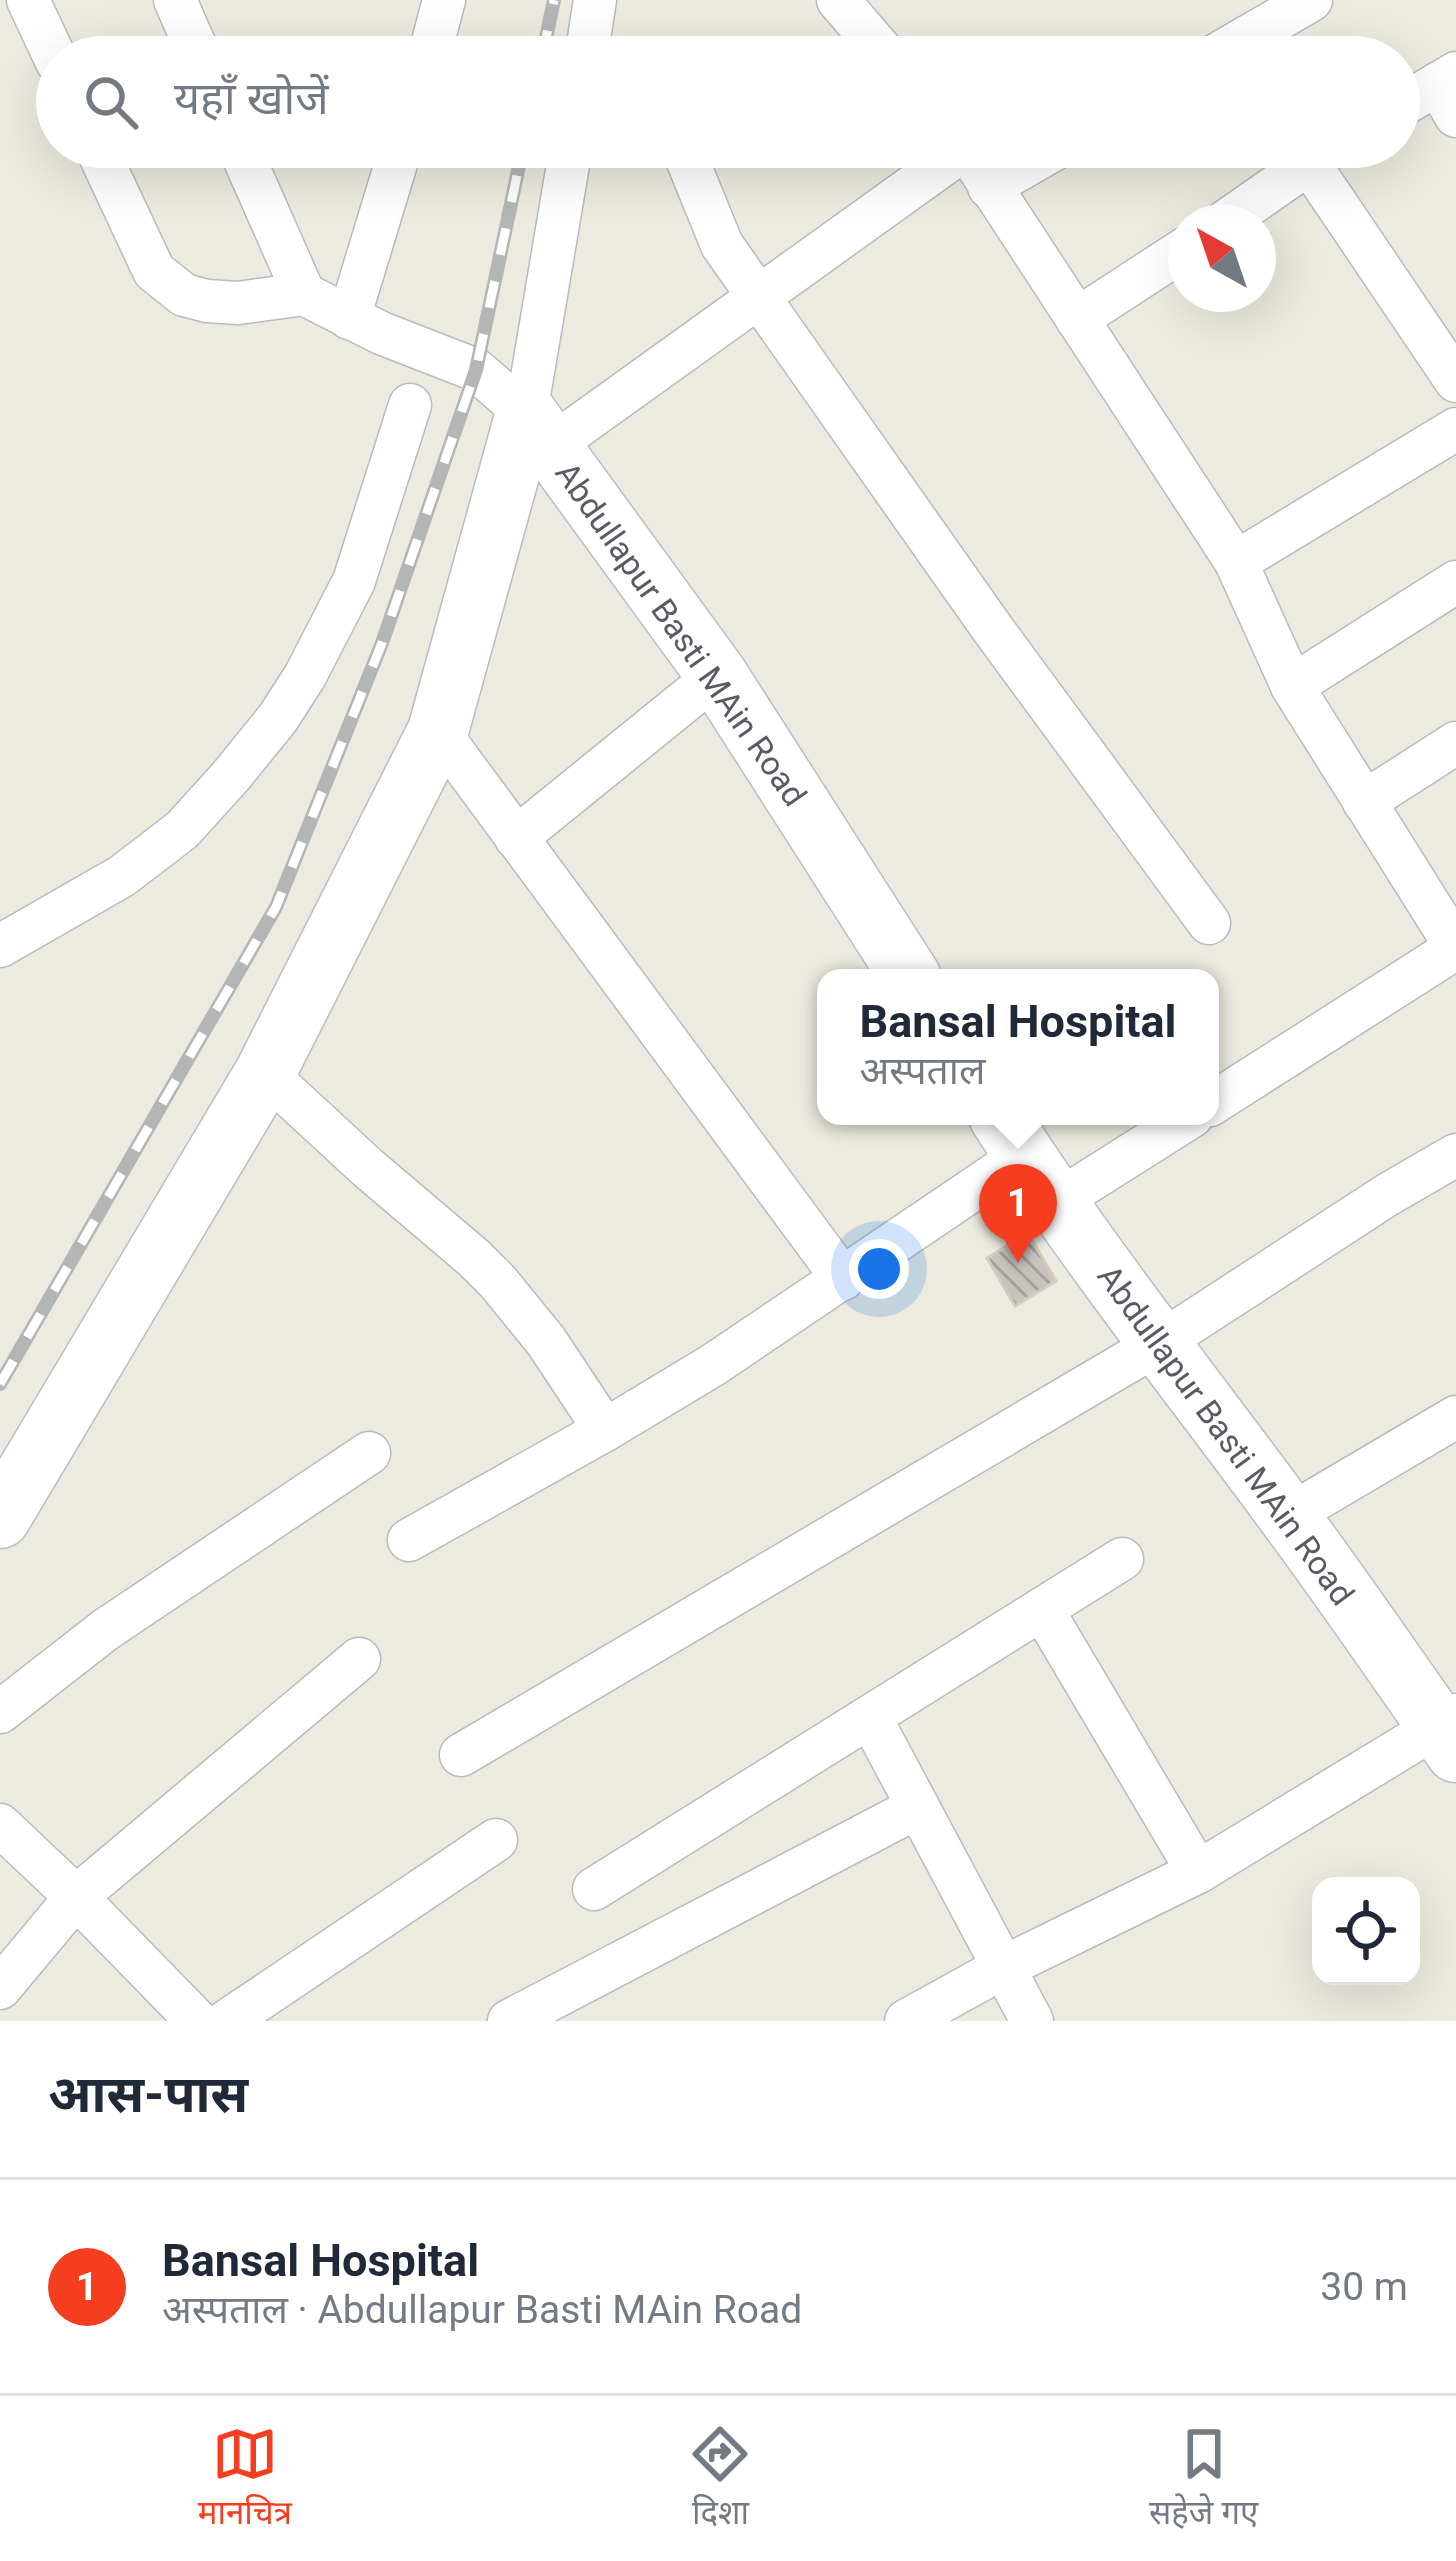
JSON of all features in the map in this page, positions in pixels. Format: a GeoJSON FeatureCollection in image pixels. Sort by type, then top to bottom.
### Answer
{"type":"FeatureCollection","features":[{"type":"Feature","properties":{"kind":"street"},"geometry":{"type":"LineString","coordinates":[[28,0],[45,36]]}},
{"type":"Feature","properties":{"kind":"street"},"geometry":{"type":"LineString","coordinates":[[175,0],[191,36]]}},
{"type":"Feature","properties":{"kind":"street"},"geometry":{"type":"LineString","coordinates":[[434,36],[443,0]]}},
{"type":"Feature","properties":{"kind":"street"},"geometry":{"type":"LineString","coordinates":[[589,36],[595,0]]}},
{"type":"Feature","properties":{"kind":"street"},"geometry":{"type":"LineString","coordinates":[[838,0],[869,36]]}},
{"type":"Feature","properties":{"kind":"street"},"geometry":{"type":"LineString","coordinates":[[1249,36],[1311,0]]}},
{"type":"Feature","properties":{"kind":"street"},"geometry":{"type":"LineString","coordinates":[[1420,100],[1450,91]]}},
{"type":"Feature","properties":{"kind":"street"},"geometry":{"type":"LineString","coordinates":[[107,168],[154,272],[184,295],[238,303],[304,294],[424,352],[476,370],[538,429]]}},
{"type":"Feature","properties":{"kind":"street"},"geometry":{"type":"LineString","coordinates":[[248,168],[304,294]]}},
{"type":"Feature","properties":{"kind":"street"},"geometry":{"type":"LineString","coordinates":[[349,318],[395,168]]}},
{"type":"Feature","properties":{"kind":"street"},"geometry":{"type":"LineString","coordinates":[[0,1518],[265,1073],[438,731],[538,429],[569,168]]}},
{"type":"Feature","properties":{"kind":"street"},"geometry":{"type":"LineString","coordinates":[[691,168],[722,245],[992,628],[1209,923]]}},
{"type":"Feature","properties":{"kind":"street"},"geometry":{"type":"LineString","coordinates":[[538,429],[758,297],[936,168]]}},
{"type":"Feature","properties":{"kind":"street"},"geometry":{"type":"LineString","coordinates":[[978,168],[1236,562],[1292,686],[1456,947],[1219,1099]]}},
{"type":"Feature","properties":{"kind":"street"},"geometry":{"type":"LineString","coordinates":[[989,187],[1022,168]]}},
{"type":"Feature","properties":{"kind":"street"},"geometry":{"type":"LineString","coordinates":[[1250,204],[1300,168]]}},
{"type":"Feature","properties":{"kind":"street"},"geometry":{"type":"LineString","coordinates":[[1328,168],[1456,381]]}},
{"type":"Feature","properties":{"kind":"street"},"geometry":{"type":"LineString","coordinates":[[1077,319],[1168,260]]}},
{"type":"Feature","properties":{"kind":"street"},"geometry":{"type":"LineString","coordinates":[[0,946],[122,876],[182,830],[278,718],[354,581],[410,404]]}},
{"type":"Feature","properties":{"kind":"street","name":"Abdullapur Basti MAin Road"},"geometry":{"type":"LineString","coordinates":[[538,429],[717,675],[904,969]]}},
{"type":"Feature","properties":{"kind":"street"},"geometry":{"type":"LineString","coordinates":[[1236,562],[1456,429]]}},
{"type":"Feature","properties":{"kind":"street"},"geometry":{"type":"LineString","coordinates":[[1292,686],[1456,582]]}},
{"type":"Feature","properties":{"kind":"street"},"geometry":{"type":"LineString","coordinates":[[516,838],[717,675]]}},
{"type":"Feature","properties":{"kind":"street"},"geometry":{"type":"LineString","coordinates":[[438,731],[843,1279]]}},
{"type":"Feature","properties":{"kind":"street"},"geometry":{"type":"LineString","coordinates":[[1364,802],[1456,743]]}},
{"type":"Feature","properties":{"kind":"street"},"geometry":{"type":"LineString","coordinates":[[265,1073],[498,1282],[546,1341],[605,1430]]}},
{"type":"Feature","properties":{"kind":"street"},"geometry":{"type":"LineString","coordinates":[[409,1540],[713,1365],[1026,1158],[1156,1125]]}},
{"type":"Feature","properties":{"kind":"street"},"geometry":{"type":"LineString","coordinates":[[461,1755],[1158,1344],[1456,1155]]}},
{"type":"Feature","properties":{"kind":"street","name":"Abdullapur Basti MAin Road"},"geometry":{"type":"LineString","coordinates":[[1026,1158],[1158,1344],[1450,1731]]}},
{"type":"Feature","properties":{"kind":"street"},"geometry":{"type":"LineString","coordinates":[[1288,1516],[1456,1417]]}},
{"type":"Feature","properties":{"kind":"street"},"geometry":{"type":"LineString","coordinates":[[0,1712],[105,1630],[369,1453]]}},
{"type":"Feature","properties":{"kind":"street"},"geometry":{"type":"LineString","coordinates":[[594,1888],[1122,1558]]}},
{"type":"Feature","properties":{"kind":"street"},"geometry":{"type":"LineString","coordinates":[[1042,1609],[1198,1872]]}},
{"type":"Feature","properties":{"kind":"street"},"geometry":{"type":"LineString","coordinates":[[0,1988],[76,1897],[359,1659]]}},
{"type":"Feature","properties":{"kind":"street"},"geometry":{"type":"LineString","coordinates":[[870,1717],[1032,2021]]}},
{"type":"Feature","properties":{"kind":"street"},"geometry":{"type":"LineString","coordinates":[[906,2021],[1198,1872],[1450,1731]]}},
{"type":"Feature","properties":{"kind":"street"},"geometry":{"type":"LineString","coordinates":[[509,2021],[918,1807]]}},
{"type":"Feature","properties":{"kind":"street"},"geometry":{"type":"LineString","coordinates":[[0,1825],[197,2021]]}},
{"type":"Feature","properties":{"kind":"street"},"geometry":{"type":"LineString","coordinates":[[226,2021],[496,1840]]}},
{"type":"Feature","properties":{"kind":"building"},"geometry":{"type":"Polygon","coordinates":[[[1028,1233],[1056,1281],[1015,1306],[987,1258],[1028,1233]]]}},
{"type":"Feature","properties":{"kind":"railway"},"geometry":{"type":"LineString","coordinates":[[546,36],[554,0]]}},
{"type":"Feature","properties":{"kind":"railway"},"geometry":{"type":"LineString","coordinates":[[0,1384],[276,907],[382,643],[476,370],[519,168]]}},
{"type":"Feature","properties":{"kind":"place","name":"Bansal Hospital"},"geometry":{"type":"Point","coordinates":[1018,1263]}}]}
